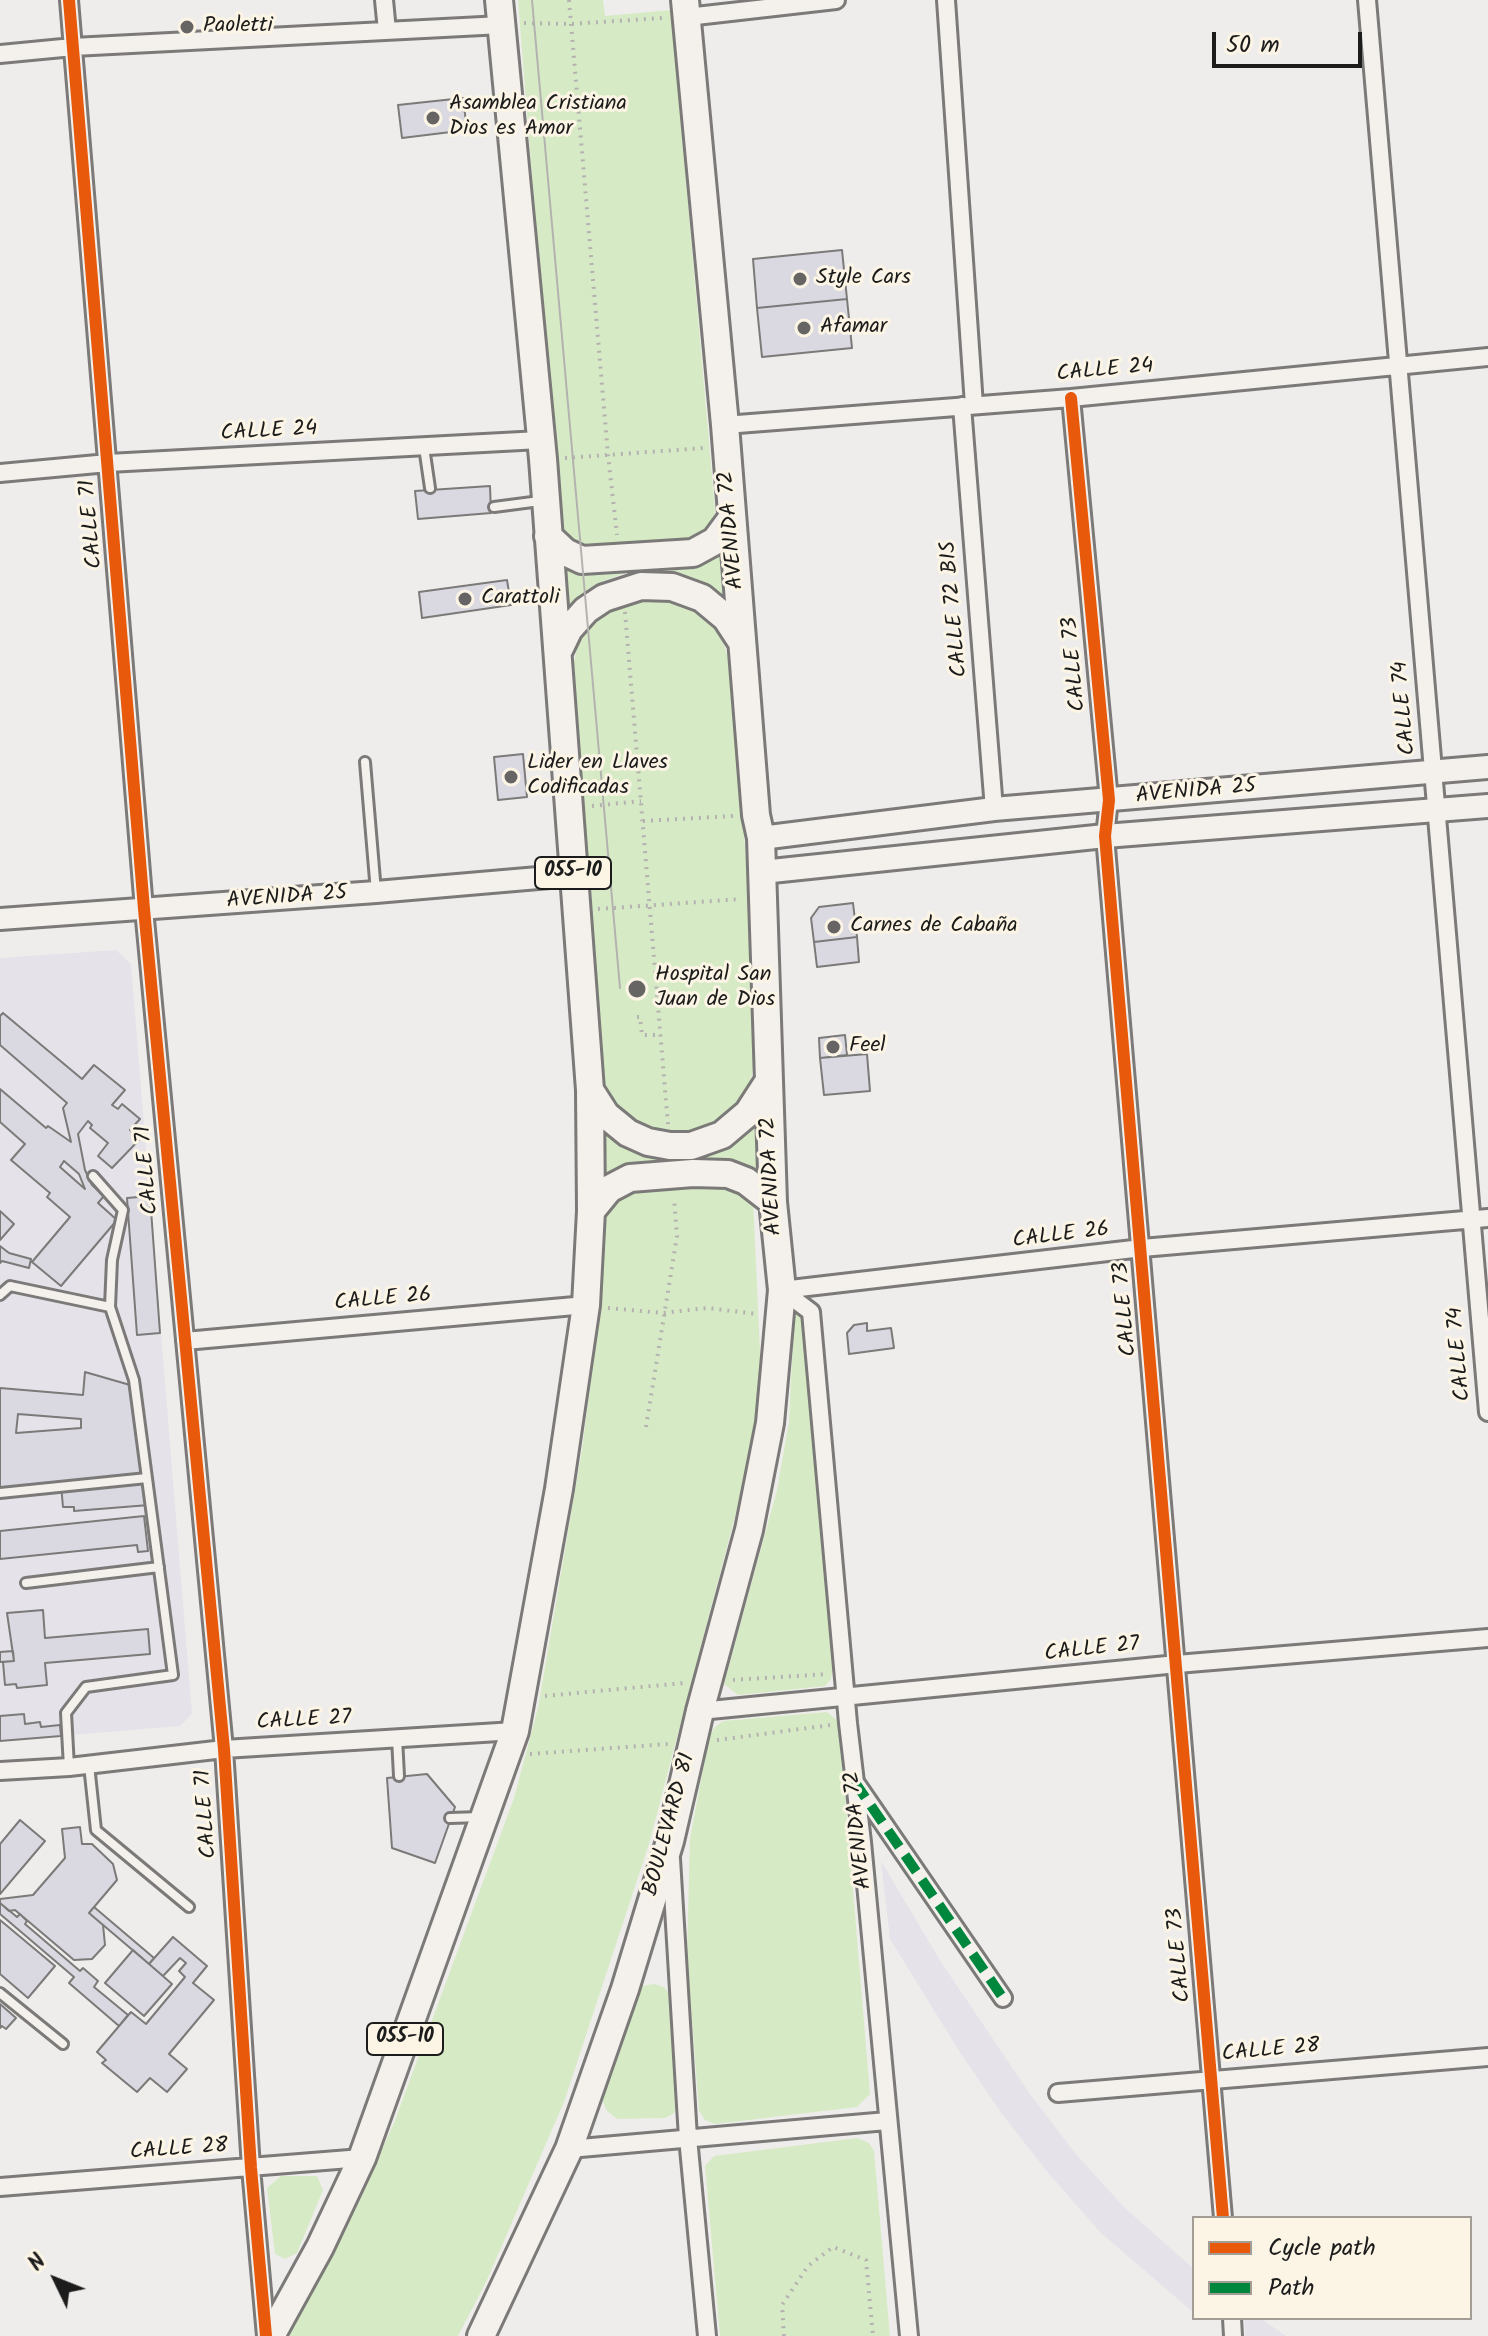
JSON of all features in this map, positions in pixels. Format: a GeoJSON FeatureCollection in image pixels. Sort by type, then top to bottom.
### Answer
{"type":"FeatureCollection","features":[{"type":"Feature","properties":{"kind":"highway","name":"AVENIDA 72"},"geometry":{"type":"LineString","coordinates":[[686,9],[726,436],[758,827],[773,1202],[781,1303]]}},
{"type":"Feature","properties":{"kind":"highway","name":"055-10"},"geometry":{"type":"LineString","coordinates":[[268,2336],[320,2247],[362,2158],[515,1731],[559,1489],[586,1305],[591,1211],[590,1090],[546,501],[500,12]]}},
{"type":"Feature","properties":{"kind":"highway"},"geometry":{"type":"LineString","coordinates":[[548,536],[565,552],[582,560],[693,553],[715,541],[732,518]]}},
{"type":"Feature","properties":{"kind":"highway"},"geometry":{"type":"LineString","coordinates":[[558,652],[569,629],[586,610],[604,598],[641,586],[672,587],[702,598],[726,618],[743,644]]}},
{"type":"Feature","properties":{"kind":"highway"},"geometry":{"type":"LineString","coordinates":[[590,1090],[606,1115],[628,1133],[648,1142],[691,1146],[722,1135],[748,1113],[768,1082]]}},
{"type":"Feature","properties":{"kind":"highway"},"geometry":{"type":"LineString","coordinates":[[591,1211],[609,1189],[630,1178],[672,1175],[728,1174],[746,1181],[773,1202]]}},
{"type":"Feature","properties":{"kind":"highway","name":"BOULEVARD 81"},"geometry":{"type":"LineString","coordinates":[[481,2336],[569,2149],[625,1989],[670,1841],[700,1711],[749,1530],[767,1439],[781,1303]]}},
{"type":"Feature","properties":{"kind":"main road","name":"AVENIDA 25"},"geometry":{"type":"LineString","coordinates":[[758,827],[1488,767]]}},
{"type":"Feature","properties":{"kind":"main road","name":"AVENIDA 25"},"geometry":{"type":"LineString","coordinates":[[762,885],[1105,836],[1488,806]]}},
{"type":"Feature","properties":{"kind":"street","name":"CALLE 71"},"geometry":{"type":"LineString","coordinates":[[69,0],[144,909],[224,1749],[251,2168],[268,2336]]}},
{"type":"Feature","properties":{"kind":"street"},"geometry":{"type":"LineString","coordinates":[[384,0],[387,31]]}},
{"type":"Feature","properties":{"kind":"street"},"geometry":{"type":"LineString","coordinates":[[686,9],[836,0]]}},
{"type":"Feature","properties":{"kind":"street"},"geometry":{"type":"LineString","coordinates":[[946,0],[968,406]]}},
{"type":"Feature","properties":{"kind":"street","name":"CALLE 74"},"geometry":{"type":"LineString","coordinates":[[1367,0],[1436,811],[1480,1219],[1488,1412]]}},
{"type":"Feature","properties":{"kind":"street"},"geometry":{"type":"LineString","coordinates":[[0,54],[73,47],[387,31],[500,12]]}},
{"type":"Feature","properties":{"kind":"street","name":"CALLE 24"},"geometry":{"type":"LineString","coordinates":[[726,436],[968,406],[1488,357]]}},
{"type":"Feature","properties":{"kind":"street","name":"CALLE 73"},"geometry":{"type":"LineString","coordinates":[[1071,398],[1109,800],[1105,836],[1223,2216]]}},
{"type":"Feature","properties":{"kind":"street","name":"CALLE 72 BIS"},"geometry":{"type":"LineString","coordinates":[[968,406],[994,809]]}},
{"type":"Feature","properties":{"kind":"street","name":"CALLE 24"},"geometry":{"type":"LineString","coordinates":[[0,473],[108,463],[424,446],[541,450]]}},
{"type":"Feature","properties":{"kind":"street","name":"AVENIDA 25"},"geometry":{"type":"LineString","coordinates":[[0,919],[573,875]]}},
{"type":"Feature","properties":{"kind":"street","name":"CALLE 26"},"geometry":{"type":"LineString","coordinates":[[781,1303],[1142,1248],[1480,1219]]}},
{"type":"Feature","properties":{"kind":"street","name":"AVENIDA 72"},"geometry":{"type":"LineString","coordinates":[[781,1303],[811,1312],[909,2336]]}},
{"type":"Feature","properties":{"kind":"street","name":"CALLE 26"},"geometry":{"type":"LineString","coordinates":[[185,1341],[586,1305]]}},
{"type":"Feature","properties":{"kind":"street","name":"CALLE 27"},"geometry":{"type":"LineString","coordinates":[[700,1711],[1177,1664],[1488,1638]]}},
{"type":"Feature","properties":{"kind":"street","name":"CALLE 27"},"geometry":{"type":"LineString","coordinates":[[0,1771],[69,1767],[224,1749],[515,1731]]}},
{"type":"Feature","properties":{"kind":"street"},"geometry":{"type":"LineString","coordinates":[[854,1781],[1003,1998]]}},
{"type":"Feature","properties":{"kind":"street"},"geometry":{"type":"LineString","coordinates":[[670,1841],[688,2138],[707,2336]]}},
{"type":"Feature","properties":{"kind":"street","name":"CALLE 28"},"geometry":{"type":"LineString","coordinates":[[1058,2093],[1488,2057]]}},
{"type":"Feature","properties":{"kind":"street"},"geometry":{"type":"LineString","coordinates":[[569,2149],[887,2121]]}},
{"type":"Feature","properties":{"kind":"street","name":"CALLE 28"},"geometry":{"type":"LineString","coordinates":[[0,2187],[362,2158]]}},
{"type":"Feature","properties":{"kind":"lane"},"geometry":{"type":"LineString","coordinates":[[424,446],[430,488]]}},
{"type":"Feature","properties":{"kind":"lane"},"geometry":{"type":"LineString","coordinates":[[494,507],[546,501]]}},
{"type":"Feature","properties":{"kind":"lane"},"geometry":{"type":"LineString","coordinates":[[365,762],[376,892]]}},
{"type":"Feature","properties":{"kind":"lane"},"geometry":{"type":"LineString","coordinates":[[69,1767],[66,1713],[86,1687],[173,1675],[134,1380],[110,1307],[112,1260],[123,1210],[93,1176]]}},
{"type":"Feature","properties":{"kind":"lane"},"geometry":{"type":"LineString","coordinates":[[0,1295],[10,1286],[110,1307]]}},
{"type":"Feature","properties":{"kind":"lane"},"geometry":{"type":"LineString","coordinates":[[0,1493],[147,1478]]}},
{"type":"Feature","properties":{"kind":"lane"},"geometry":{"type":"LineString","coordinates":[[26,1583],[159,1567]]}},
{"type":"Feature","properties":{"kind":"lane"},"geometry":{"type":"LineString","coordinates":[[397,1738],[399,1776]]}},
{"type":"Feature","properties":{"kind":"lane"},"geometry":{"type":"LineString","coordinates":[[89,1765],[96,1830],[189,1907]]}},
{"type":"Feature","properties":{"kind":"lane"},"geometry":{"type":"LineString","coordinates":[[450,1818],[485,1817]]}},
{"type":"Feature","properties":{"kind":"lane"},"geometry":{"type":"LineString","coordinates":[[0,1993],[63,2044]]}},
{"type":"Feature","properties":{"kind":"path"},"geometry":{"type":"LineString","coordinates":[[569,0],[608,455],[620,558]]}},
{"type":"Feature","properties":{"kind":"path"},"geometry":{"type":"LineString","coordinates":[[500,12],[534,22],[570,24],[686,9]]}},
{"type":"Feature","properties":{"kind":"path"},"geometry":{"type":"LineString","coordinates":[[541,450],[608,455],[726,436]]}},
{"type":"Feature","properties":{"kind":"path"},"geometry":{"type":"LineString","coordinates":[[623,590],[670,1146]]}},
{"type":"Feature","properties":{"kind":"path"},"geometry":{"type":"LineString","coordinates":[[569,829],[591,829],[590,807],[641,801]]}},
{"type":"Feature","properties":{"kind":"path"},"geometry":{"type":"LineString","coordinates":[[643,821],[758,827]]}},
{"type":"Feature","properties":{"kind":"path"},"geometry":{"type":"LineString","coordinates":[[576,911],[651,904],[762,885]]}},
{"type":"Feature","properties":{"kind":"path"},"geometry":{"type":"LineString","coordinates":[[637,1017],[640,1017],[642,1035],[661,1035]]}},
{"type":"Feature","properties":{"kind":"path"},"geometry":{"type":"LineString","coordinates":[[646,1427],[677,1236],[672,1175]]}},
{"type":"Feature","properties":{"kind":"path"},"geometry":{"type":"LineString","coordinates":[[586,1305],[663,1313],[781,1303]]}},
{"type":"Feature","properties":{"kind":"path"},"geometry":{"type":"LineString","coordinates":[[784,2336],[782,2305],[808,2266],[833,2247],[866,2260],[873,2336]]}},
{"type":"Feature","properties":{"kind":"shaded area"},"geometry":{"type":"Polygon","coordinates":[[[116,950],[131,964],[192,1714],[180,1726],[0,1741],[0,958],[116,950]]]}},
{"type":"Feature","properties":{"kind":"shaded area"},"geometry":{"type":"Polygon","coordinates":[[[881,1861],[941,1962],[1030,2094],[1075,2153],[1125,2208],[1192,2267],[1192,2311],[1101,2233],[1049,2174],[1002,2114],[959,2051],[890,1939],[881,1861]]]}},
{"type":"Feature","properties":{"kind":"shaded area"},"geometry":{"type":"Polygon","coordinates":[[[1244,2320],[1263,2320],[1286,2336],[1245,2336],[1244,2320]]]}},
{"type":"Feature","properties":{"kind":"green space"},"geometry":{"type":"Polygon","coordinates":[[[518,0],[603,0],[605,16],[671,10],[715,510],[713,525],[702,537],[692,542],[587,551],[565,537],[560,529],[518,0]]]}},
{"type":"Feature","properties":{"kind":"green space"},"geometry":{"type":"Polygon","coordinates":[[[719,550],[723,598],[703,582],[685,575],[655,570],[626,573],[603,581],[581,596],[567,612],[563,562],[719,550]]]}},
{"type":"Feature","properties":{"kind":"green space"},"geometry":{"type":"Polygon","coordinates":[[[637,597],[665,597],[692,606],[715,626],[723,641],[728,658],[751,913],[755,1063],[747,1093],[726,1119],[706,1130],[664,1135],[641,1128],[620,1111],[609,1094],[600,1067],[573,667],[578,643],[587,627],[606,610],[637,597]]]}},
{"type":"Feature","properties":{"kind":"green space"},"geometry":{"type":"Polygon","coordinates":[[[756,1124],[757,1171],[739,1162],[717,1163],[603,1180],[601,1130],[621,1145],[647,1158],[674,1160],[714,1154],[737,1142],[756,1124]]]}},
{"type":"Feature","properties":{"kind":"green space"},"geometry":{"type":"Polygon","coordinates":[[[737,1182],[753,1198],[761,1374],[751,1455],[649,1844],[564,2102],[487,2280],[458,2336],[287,2336],[346,2228],[394,2123],[514,1798],[538,1708],[582,1450],[602,1292],[602,1210],[622,1190],[737,1182]]]}},
{"type":"Feature","properties":{"kind":"green space"},"geometry":{"type":"Polygon","coordinates":[[[800,1314],[805,1318],[833,1668],[831,1679],[825,1686],[738,1695],[724,1684],[777,1490],[789,1421],[794,1320],[800,1314]]]}},
{"type":"Feature","properties":{"kind":"green space"},"geometry":{"type":"Polygon","coordinates":[[[827,1712],[839,1722],[870,2094],[857,2107],[715,2124],[705,2120],[699,2111],[687,1953],[690,1839],[709,1737],[723,1721],[827,1712]]]}},
{"type":"Feature","properties":{"kind":"green space"},"geometry":{"type":"Polygon","coordinates":[[[654,1984],[664,1987],[671,1996],[680,2104],[673,2114],[665,2118],[617,2119],[607,2111],[601,2097],[637,1992],[642,1986],[654,1984]]]}},
{"type":"Feature","properties":{"kind":"green space"},"geometry":{"type":"Polygon","coordinates":[[[857,2138],[869,2143],[874,2151],[890,2336],[720,2336],[705,2166],[714,2156],[857,2138]]]}},
{"type":"Feature","properties":{"kind":"green space"},"geometry":{"type":"Polygon","coordinates":[[[281,2176],[317,2176],[323,2190],[297,2253],[285,2259],[275,2254],[267,2188],[281,2176]]]}},
{"type":"Feature","properties":{"kind":"building","name":"Asamblea Cristiana Dios es Amor"},"geometry":{"type":"Polygon","coordinates":[[[463,98],[467,130],[402,138],[398,105],[463,98]]]}},
{"type":"Feature","properties":{"kind":"building","name":"Style Cars"},"geometry":{"type":"Polygon","coordinates":[[[842,250],[847,299],[757,308],[753,259],[842,250]]]}},
{"type":"Feature","properties":{"kind":"building","name":"Afamar"},"geometry":{"type":"Polygon","coordinates":[[[847,299],[852,348],[762,357],[757,308],[847,299]]]}},
{"type":"Feature","properties":{"kind":"building"},"geometry":{"type":"Polygon","coordinates":[[[490,486],[491,513],[418,519],[415,491],[490,486]]]}},
{"type":"Feature","properties":{"kind":"building","name":"Carattoli"},"geometry":{"type":"Polygon","coordinates":[[[507,580],[511,605],[422,618],[419,592],[507,580]]]}},
{"type":"Feature","properties":{"kind":"building","name":"Lider en Llaves Codificadas"},"geometry":{"type":"Polygon","coordinates":[[[523,754],[527,797],[498,800],[494,757],[523,754]]]}},
{"type":"Feature","properties":{"kind":"building","name":"Carnes de Cabaña"},"geometry":{"type":"Polygon","coordinates":[[[853,903],[857,937],[814,942],[811,918],[819,907],[853,903]]]}},
{"type":"Feature","properties":{"kind":"building"},"geometry":{"type":"Polygon","coordinates":[[[857,937],[859,962],[817,967],[814,942],[857,937]]]}},
{"type":"Feature","properties":{"kind":"building"},"geometry":{"type":"Polygon","coordinates":[[[3,1013],[82,1079],[94,1065],[125,1090],[112,1105],[118,1109],[122,1104],[140,1119],[130,1130],[140,1139],[112,1168],[98,1156],[108,1143],[90,1128],[92,1125],[88,1121],[78,1134],[85,1170],[92,1185],[104,1196],[98,1203],[117,1220],[61,1286],[32,1262],[70,1217],[47,1197],[50,1193],[11,1160],[25,1144],[0,1122],[0,1089],[46,1128],[48,1126],[71,1142],[63,1108],[67,1103],[0,1045],[0,1016],[3,1013]],[[64,1161],[60,1167],[85,1189],[79,1174],[64,1161]]]}},
{"type":"Feature","properties":{"kind":"building","name":"Feel"},"geometry":{"type":"Polygon","coordinates":[[[845,1035],[847,1055],[820,1058],[819,1038],[845,1035]]]}},
{"type":"Feature","properties":{"kind":"building"},"geometry":{"type":"Polygon","coordinates":[[[867,1054],[870,1091],[824,1095],[820,1058],[867,1054]]]}},
{"type":"Feature","properties":{"kind":"building"},"geometry":{"type":"Polygon","coordinates":[[[150,1196],[160,1333],[137,1335],[127,1198],[150,1196]]]}},
{"type":"Feature","properties":{"kind":"building"},"geometry":{"type":"Polygon","coordinates":[[[0,1211],[14,1224],[0,1240],[0,1211]]]}},
{"type":"Feature","properties":{"kind":"building"},"geometry":{"type":"Polygon","coordinates":[[[0,1246],[9,1253],[31,1259],[29,1268],[0,1263],[0,1246]]]}},
{"type":"Feature","properties":{"kind":"building"},"geometry":{"type":"Polygon","coordinates":[[[867,1323],[867,1331],[891,1328],[894,1348],[849,1354],[847,1333],[854,1325],[867,1323]]]}},
{"type":"Feature","properties":{"kind":"building"},"geometry":{"type":"Polygon","coordinates":[[[85,1372],[137,1387],[149,1505],[74,1511],[74,1507],[63,1507],[61,1485],[0,1491],[0,1388],[83,1395],[85,1372]],[[18,1414],[16,1433],[81,1428],[81,1419],[18,1414]]]}},
{"type":"Feature","properties":{"kind":"building"},"geometry":{"type":"Polygon","coordinates":[[[144,1516],[148,1551],[138,1552],[137,1545],[0,1559],[0,1531],[144,1516]]]}},
{"type":"Feature","properties":{"kind":"building"},"geometry":{"type":"Polygon","coordinates":[[[43,1610],[45,1638],[148,1629],[150,1654],[45,1663],[47,1685],[17,1688],[16,1684],[5,1685],[3,1662],[14,1661],[7,1613],[43,1610]]]}},
{"type":"Feature","properties":{"kind":"building"},"geometry":{"type":"Polygon","coordinates":[[[13,1651],[14,1661],[0,1662],[0,1652],[13,1651]]]}},
{"type":"Feature","properties":{"kind":"building"},"geometry":{"type":"Polygon","coordinates":[[[24,1714],[25,1724],[40,1722],[41,1727],[60,1725],[61,1736],[0,1741],[0,1716],[24,1714]]]}},
{"type":"Feature","properties":{"kind":"building"},"geometry":{"type":"Polygon","coordinates":[[[427,1774],[455,1807],[435,1863],[392,1848],[387,1778],[427,1774]]]}},
{"type":"Feature","properties":{"kind":"building"},"geometry":{"type":"Polygon","coordinates":[[[20,1820],[45,1841],[0,1894],[0,1844],[20,1820]]]}},
{"type":"Feature","properties":{"kind":"building"},"geometry":{"type":"Polygon","coordinates":[[[80,1827],[82,1844],[92,1844],[113,1864],[117,1880],[89,1913],[103,1925],[105,1945],[92,1959],[74,1960],[15,1910],[9,1911],[0,1899],[33,1895],[65,1858],[62,1829],[80,1827]]]}},
{"type":"Feature","properties":{"kind":"building"},"geometry":{"type":"Polygon","coordinates":[[[0,1903],[17,1917],[20,1914],[27,1921],[25,1924],[80,1971],[83,1968],[98,1981],[94,1987],[128,2015],[119,2026],[69,1983],[74,1977],[0,1914],[0,1903]]]}},
{"type":"Feature","properties":{"kind":"building"},"geometry":{"type":"Polygon","coordinates":[[[94,1907],[154,1958],[149,1964],[89,1913],[94,1907]]]}},
{"type":"Feature","properties":{"kind":"building"},"geometry":{"type":"Polygon","coordinates":[[[0,1920],[55,1966],[28,1998],[0,1974],[0,1920]]]}},
{"type":"Feature","properties":{"kind":"building"},"geometry":{"type":"Polygon","coordinates":[[[173,1937],[207,1966],[193,1983],[214,2000],[169,2054],[187,2069],[167,2092],[150,2078],[137,2092],[102,2063],[106,2060],[97,2052],[131,2012],[146,2024],[185,1977],[179,1971],[186,1963],[180,1958],[163,1976],[149,1964],[173,1937]]]}},
{"type":"Feature","properties":{"kind":"building"},"geometry":{"type":"Polygon","coordinates":[[[133,1950],[172,1984],[144,2016],[105,1983],[133,1950]]]}},
{"type":"Feature","properties":{"kind":"building"},"geometry":{"type":"Polygon","coordinates":[[[0,2004],[16,2018],[6,2029],[0,2028],[0,2004]]]}},
{"type":"Feature","properties":{"kind":"tram line"},"geometry":{"type":"LineString","coordinates":[[532,0],[620,988]]}},
{"type":"Feature","properties":{"kind":"marked path"},"geometry":{"type":"LineString","coordinates":[[854,1781],[1003,1998]]}},
{"type":"Feature","properties":{"kind":"cycle path"},"geometry":{"type":"LineString","coordinates":[[69,0],[144,909],[224,1749],[251,2168],[266,2336]]}},
{"type":"Feature","properties":{"kind":"cycle path"},"geometry":{"type":"LineString","coordinates":[[1071,398],[1109,800],[1105,836],[1223,2216]]}},
{"type":"Feature","properties":{"kind":"place","name":"Paoletti"},"geometry":{"type":"Point","coordinates":[187,27]}},
{"type":"Feature","properties":{"kind":"place","name":"Asamblea Cristiana Dios es Amor"},"geometry":{"type":"Point","coordinates":[433,118]}},
{"type":"Feature","properties":{"kind":"place","name":"Style Cars"},"geometry":{"type":"Point","coordinates":[800,279]}},
{"type":"Feature","properties":{"kind":"place","name":"Afamar"},"geometry":{"type":"Point","coordinates":[804,328]}},
{"type":"Feature","properties":{"kind":"place","name":"Carattoli"},"geometry":{"type":"Point","coordinates":[465,599]}},
{"type":"Feature","properties":{"kind":"place","name":"Lider en Llaves Codificadas"},"geometry":{"type":"Point","coordinates":[511,777]}},
{"type":"Feature","properties":{"kind":"place","name":"Carnes de Cabaña"},"geometry":{"type":"Point","coordinates":[834,927]}},
{"type":"Feature","properties":{"kind":"place","name":"Hospital San Juan de Dios"},"geometry":{"type":"Point","coordinates":[637,989]}},
{"type":"Feature","properties":{"kind":"place","name":"Feel"},"geometry":{"type":"Point","coordinates":[833,1047]}}]}
